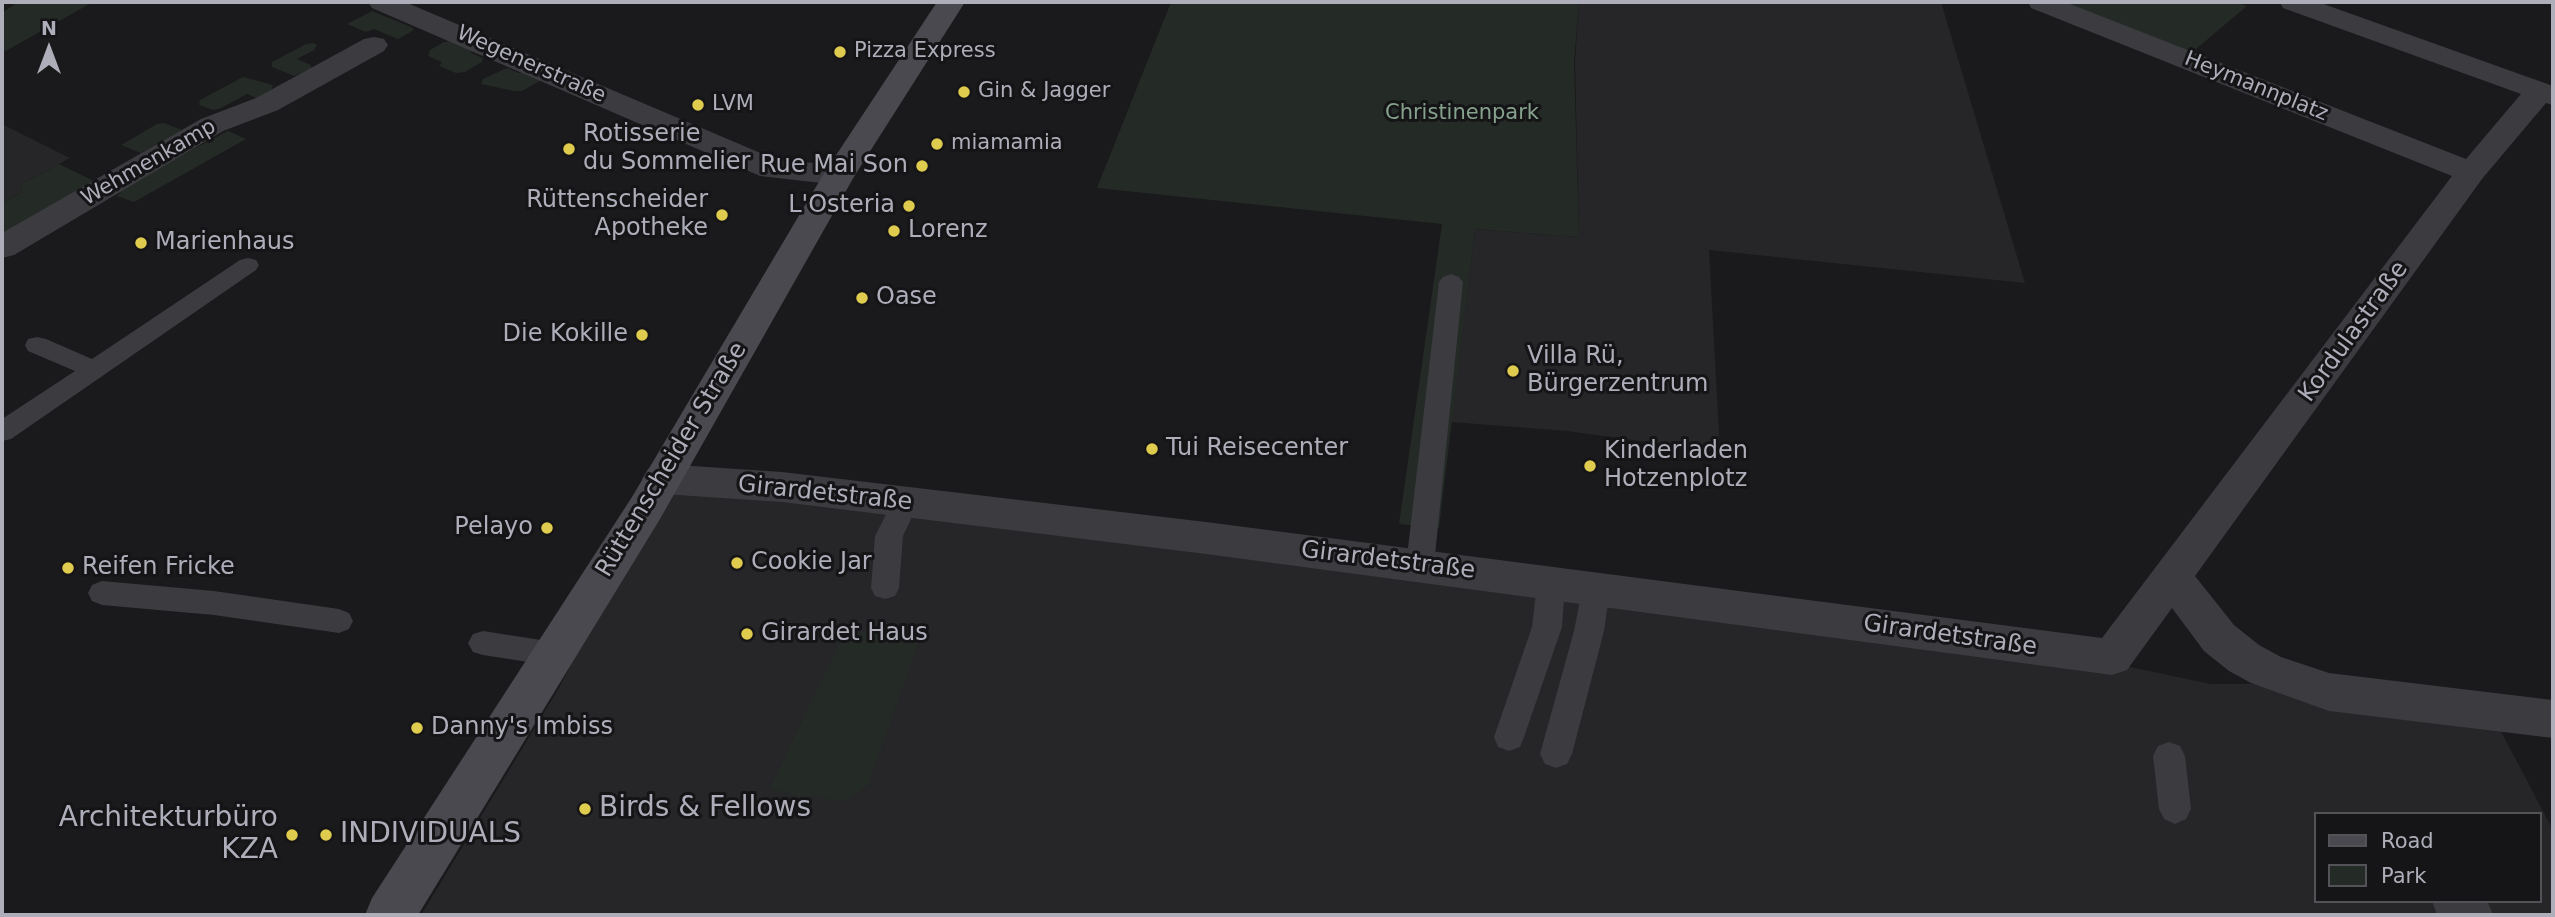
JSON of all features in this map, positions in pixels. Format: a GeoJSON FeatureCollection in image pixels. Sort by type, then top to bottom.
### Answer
{"type":"FeatureCollection","features":[{"type":"Feature","properties":{"kind":"street","name":"Wegenerstraße"},"geometry":{"type":"LineString","coordinates":[[382,2],[423,8],[771,169],[839,175]]}},
{"type":"Feature","properties":{"kind":"street","name":"Rüttenscheider Straße"},"geometry":{"type":"LineString","coordinates":[[390,915],[662,479],[839,175],[951,2]]}},
{"type":"Feature","properties":{"kind":"street","name":"Heymannplatz"},"geometry":{"type":"LineString","coordinates":[[2041,2],[2471,172]]}},
{"type":"Feature","properties":{"kind":"street"},"geometry":{"type":"LineString","coordinates":[[2293,2],[2546,93]]}},
{"type":"Feature","properties":{"kind":"street","name":"Wehmenkamp"},"geometry":{"type":"LineString","coordinates":[[2,247],[212,125],[267,104],[374,45]]}},
{"type":"Feature","properties":{"kind":"street","name":"Kordulastraße"},"geometry":{"type":"LineString","coordinates":[[2112,657],[2471,172],[2546,93]]}},
{"type":"Feature","properties":{"kind":"street","name":"Girardetstraße"},"geometry":{"type":"LineString","coordinates":[[662,479],[782,487],[1420,565],[2112,657]]}},
{"type":"Feature","properties":{"kind":"street"},"geometry":{"type":"LineString","coordinates":[[2173,576],[2197,612],[2220,638],[2244,658],[2266,670],[2329,692],[2553,719]]}},
{"type":"Feature","properties":{"kind":"lane"},"geometry":{"type":"LineString","coordinates":[[2,432],[248,265]]}},
{"type":"Feature","properties":{"kind":"lane"},"geometry":{"type":"LineString","coordinates":[[1420,565],[1451,282]]}},
{"type":"Feature","properties":{"kind":"lane"},"geometry":{"type":"LineString","coordinates":[[37,345],[94,369]]}},
{"type":"Feature","properties":{"kind":"lane"},"geometry":{"type":"LineString","coordinates":[[885,588],[889,536],[906,502]]}},
{"type":"Feature","properties":{"kind":"lane"},"geometry":{"type":"LineString","coordinates":[[1508,737],[1546,627],[1551,584]]}},
{"type":"Feature","properties":{"kind":"lane"},"geometry":{"type":"LineString","coordinates":[[1556,754],[1589,631],[1597,590]]}},
{"type":"Feature","properties":{"kind":"lane"},"geometry":{"type":"LineString","coordinates":[[102,593],[214,603],[339,621]]}},
{"type":"Feature","properties":{"kind":"lane"},"geometry":{"type":"LineString","coordinates":[[483,643],[554,654]]}},
{"type":"Feature","properties":{"kind":"lane"},"geometry":{"type":"LineString","coordinates":[[2169,756],[2175,809]]}},
{"type":"Feature","properties":{"kind":"lane"},"geometry":{"type":"LineString","coordinates":[[2450,903],[2452,910],[2476,915]]}},
{"type":"Feature","properties":{"kind":"shaded area"},"geometry":{"type":"Polygon","coordinates":[[[1579,2],[1941,2],[2025,283],[1709,250],[1720,452],[1567,431],[1451,422],[1475,229],[1579,237],[1575,63],[1579,2]]]}},
{"type":"Feature","properties":{"kind":"shaded area"},"geometry":{"type":"Polygon","coordinates":[[[2,124],[70,158],[20,185],[23,192],[2,203],[2,124]]]}},
{"type":"Feature","properties":{"kind":"shaded area"},"geometry":{"type":"Polygon","coordinates":[[[664,483],[2111,663],[2211,684],[2281,684],[2495,720],[2553,830],[2553,915],[421,915],[559,688],[664,483]]]}},
{"type":"Feature","properties":{"kind":"green space"},"geometry":{"type":"Polygon","coordinates":[[[18,2],[93,2],[2,53],[2,13],[18,2]]]}},
{"type":"Feature","properties":{"kind":"green space","name":"Christinenpark"},"geometry":{"type":"Polygon","coordinates":[[[1171,2],[1579,2],[1574,63],[1579,237],[1475,229],[1439,528],[1399,524],[1442,224],[1097,188],[1171,2]]]}},
{"type":"Feature","properties":{"kind":"green space"},"geometry":{"type":"Polygon","coordinates":[[[2060,2],[2236,2],[2247,6],[2190,54],[2060,2]]]}},
{"type":"Feature","properties":{"kind":"green space"},"geometry":{"type":"Polygon","coordinates":[[[372,11],[414,30],[398,39],[374,29],[366,32],[347,24],[372,11]]]}},
{"type":"Feature","properties":{"kind":"green space"},"geometry":{"type":"Polygon","coordinates":[[[455,41],[473,48],[471,53],[483,58],[482,62],[465,72],[456,73],[439,66],[442,62],[428,56],[430,50],[444,42],[455,41]]]}},
{"type":"Feature","properties":{"kind":"green space"},"geometry":{"type":"Polygon","coordinates":[[[313,43],[317,45],[314,50],[297,59],[311,65],[311,69],[294,76],[272,67],[272,62],[313,43]]]}},
{"type":"Feature","properties":{"kind":"green space"},"geometry":{"type":"Polygon","coordinates":[[[507,68],[519,73],[527,71],[539,75],[540,81],[522,91],[481,84],[483,79],[507,68]]]}},
{"type":"Feature","properties":{"kind":"green space"},"geometry":{"type":"Polygon","coordinates":[[[243,77],[273,85],[271,91],[257,98],[247,94],[213,110],[199,105],[200,100],[243,77]]]}},
{"type":"Feature","properties":{"kind":"green space"},"geometry":{"type":"Polygon","coordinates":[[[164,123],[182,130],[141,153],[121,145],[157,124],[164,123]]]}},
{"type":"Feature","properties":{"kind":"green space"},"geometry":{"type":"Polygon","coordinates":[[[228,131],[246,139],[134,202],[117,196],[131,182],[228,131]]]}},
{"type":"Feature","properties":{"kind":"green space"},"geometry":{"type":"Polygon","coordinates":[[[59,164],[96,182],[2,235],[2,203],[23,192],[20,185],[59,164]]]}},
{"type":"Feature","properties":{"kind":"green space"},"geometry":{"type":"Polygon","coordinates":[[[884,622],[918,644],[868,785],[843,802],[770,789],[840,641],[884,622]]]}},
{"type":"Feature","properties":{"kind":"place","name":"Pizza Express"},"geometry":{"type":"Point","coordinates":[840,52]}},
{"type":"Feature","properties":{"kind":"place","name":"Gin & Jagger"},"geometry":{"type":"Point","coordinates":[964,92]}},
{"type":"Feature","properties":{"kind":"place","name":"LVM"},"geometry":{"type":"Point","coordinates":[698,105]}},
{"type":"Feature","properties":{"kind":"place","name":"miamamia"},"geometry":{"type":"Point","coordinates":[937,144]}},
{"type":"Feature","properties":{"kind":"place","name":"Rotisserie du Sommelier"},"geometry":{"type":"Point","coordinates":[569,149]}},
{"type":"Feature","properties":{"kind":"place","name":"Rue Mai Son"},"geometry":{"type":"Point","coordinates":[922,166]}},
{"type":"Feature","properties":{"kind":"place","name":"L'Osteria"},"geometry":{"type":"Point","coordinates":[909,206]}},
{"type":"Feature","properties":{"kind":"place","name":"Rüttenscheider Apotheke"},"geometry":{"type":"Point","coordinates":[722,215]}},
{"type":"Feature","properties":{"kind":"place","name":"Lorenz"},"geometry":{"type":"Point","coordinates":[894,231]}},
{"type":"Feature","properties":{"kind":"place","name":"Marienhaus"},"geometry":{"type":"Point","coordinates":[141,243]}},
{"type":"Feature","properties":{"kind":"place","name":"Oase"},"geometry":{"type":"Point","coordinates":[862,298]}},
{"type":"Feature","properties":{"kind":"place","name":"Die Kokille"},"geometry":{"type":"Point","coordinates":[642,335]}},
{"type":"Feature","properties":{"kind":"place","name":"Villa Rü, Bürgerzentrum"},"geometry":{"type":"Point","coordinates":[1513,371]}},
{"type":"Feature","properties":{"kind":"place","name":"Tui Reisecenter"},"geometry":{"type":"Point","coordinates":[1152,449]}},
{"type":"Feature","properties":{"kind":"place","name":"Kinderladen Hotzenplotz"},"geometry":{"type":"Point","coordinates":[1590,466]}},
{"type":"Feature","properties":{"kind":"place","name":"Pelayo"},"geometry":{"type":"Point","coordinates":[547,528]}},
{"type":"Feature","properties":{"kind":"place","name":"Cookie Jar"},"geometry":{"type":"Point","coordinates":[737,563]}},
{"type":"Feature","properties":{"kind":"place","name":"Reifen Fricke"},"geometry":{"type":"Point","coordinates":[68,568]}},
{"type":"Feature","properties":{"kind":"place","name":"Girardet Haus"},"geometry":{"type":"Point","coordinates":[747,634]}},
{"type":"Feature","properties":{"kind":"place","name":"Danny's Imbiss"},"geometry":{"type":"Point","coordinates":[417,728]}},
{"type":"Feature","properties":{"kind":"place","name":"Birds & Fellows"},"geometry":{"type":"Point","coordinates":[585,809]}},
{"type":"Feature","properties":{"kind":"place","name":"Architekturbüro KZA"},"geometry":{"type":"Point","coordinates":[292,835]}},
{"type":"Feature","properties":{"kind":"place","name":"INDIVIDUALS"},"geometry":{"type":"Point","coordinates":[326,835]}}]}
